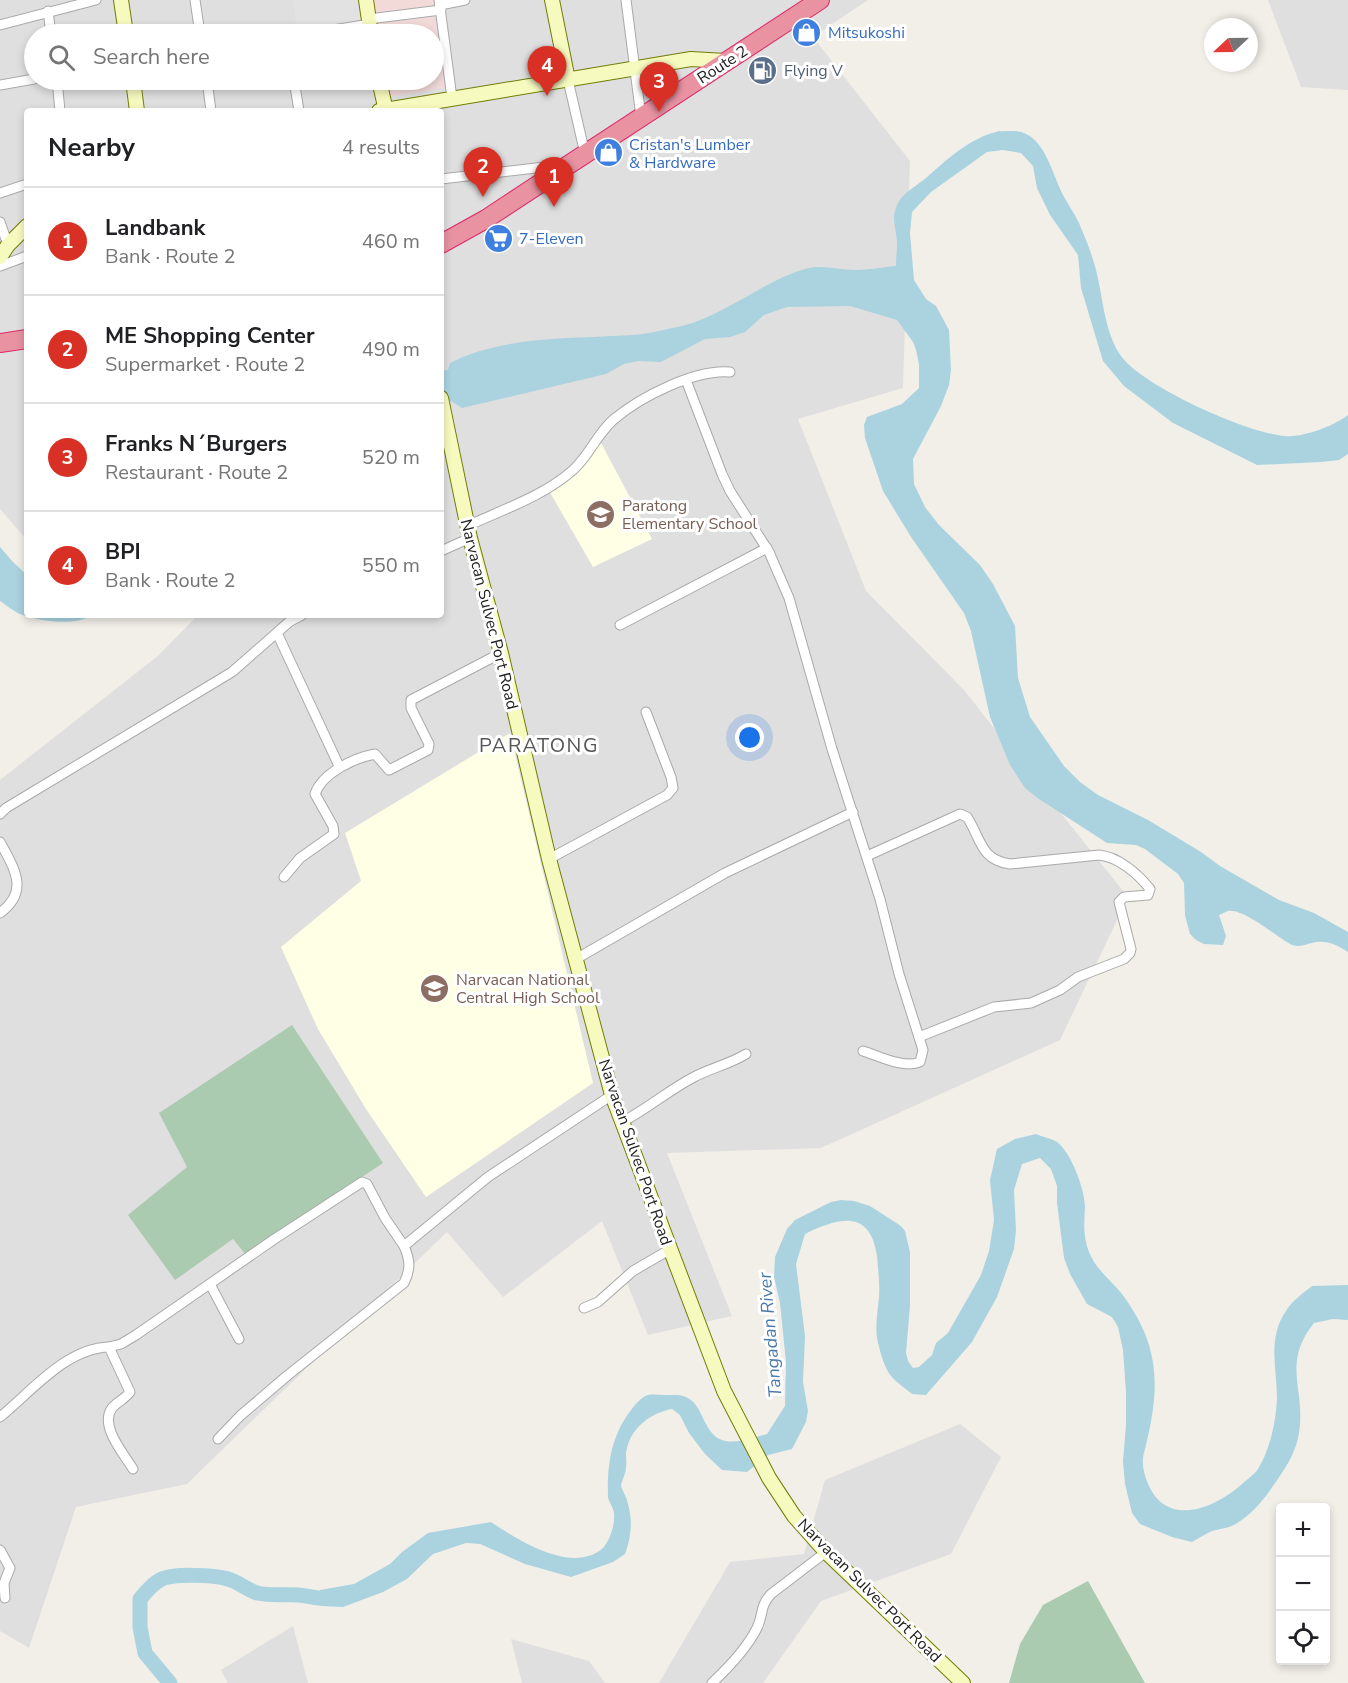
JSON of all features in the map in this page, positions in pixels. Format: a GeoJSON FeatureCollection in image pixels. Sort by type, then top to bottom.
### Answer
{"type":"FeatureCollection","features":[{"type":"Feature","properties":{"kind":"highway","name":"Route 2"},"geometry":{"type":"LineString","coordinates":[[444,242],[486,219],[820,0]]}},
{"type":"Feature","properties":{"kind":"highway"},"geometry":{"type":"LineString","coordinates":[[0,343],[24,339]]}},
{"type":"Feature","properties":{"kind":"street"},"geometry":{"type":"LineString","coordinates":[[0,25],[96,0]]}},
{"type":"Feature","properties":{"kind":"street"},"geometry":{"type":"LineString","coordinates":[[121,0],[125,24]]}},
{"type":"Feature","properties":{"kind":"street"},"geometry":{"type":"LineString","coordinates":[[195,0],[199,24]]}},
{"type":"Feature","properties":{"kind":"street"},"geometry":{"type":"LineString","coordinates":[[366,0],[370,24]]}},
{"type":"Feature","properties":{"kind":"street"},"geometry":{"type":"LineString","coordinates":[[377,24],[465,0]]}},
{"type":"Feature","properties":{"kind":"street"},"geometry":{"type":"LineString","coordinates":[[552,0],[585,154]]}},
{"type":"Feature","properties":{"kind":"street"},"geometry":{"type":"LineString","coordinates":[[626,0],[641,117]]}},
{"type":"Feature","properties":{"kind":"street"},"geometry":{"type":"LineString","coordinates":[[440,5],[442,24]]}},
{"type":"Feature","properties":{"kind":"street"},"geometry":{"type":"LineString","coordinates":[[48,11],[50,24]]}},
{"type":"Feature","properties":{"kind":"street"},"geometry":{"type":"LineString","coordinates":[[444,36],[452,98]]}},
{"type":"Feature","properties":{"kind":"street"},"geometry":{"type":"LineString","coordinates":[[400,108],[691,60],[726,61]]}},
{"type":"Feature","properties":{"kind":"street"},"geometry":{"type":"LineString","coordinates":[[0,85],[24,81]]}},
{"type":"Feature","properties":{"kind":"street"},"geometry":{"type":"LineString","coordinates":[[58,90],[60,108]]}},
{"type":"Feature","properties":{"kind":"street"},"geometry":{"type":"LineString","coordinates":[[134,90],[137,108]]}},
{"type":"Feature","properties":{"kind":"street"},"geometry":{"type":"LineString","coordinates":[[209,90],[212,108]]}},
{"type":"Feature","properties":{"kind":"street"},"geometry":{"type":"LineString","coordinates":[[296,90],[299,108]]}},
{"type":"Feature","properties":{"kind":"street"},"geometry":{"type":"LineString","coordinates":[[381,90],[384,108]]}},
{"type":"Feature","properties":{"kind":"street"},"geometry":{"type":"LineString","coordinates":[[444,179],[569,164]]}},
{"type":"Feature","properties":{"kind":"street"},"geometry":{"type":"LineString","coordinates":[[0,193],[24,185]]}},
{"type":"Feature","properties":{"kind":"street"},"geometry":{"type":"LineString","coordinates":[[0,222],[4,251]]}},
{"type":"Feature","properties":{"kind":"street"},"geometry":{"type":"LineString","coordinates":[[4,251],[24,229]]}},
{"type":"Feature","properties":{"kind":"street"},"geometry":{"type":"LineString","coordinates":[[0,266],[24,257]]}},
{"type":"Feature","properties":{"kind":"street"},"geometry":{"type":"LineString","coordinates":[[444,549],[468,532],[558,481],[573,470],[614,420],[647,398],[710,372],[730,372]]}},
{"type":"Feature","properties":{"kind":"street"},"geometry":{"type":"LineString","coordinates":[[686,380],[722,474],[735,499],[767,548],[789,598],[832,749],[880,899],[899,974],[920,1037],[922,1058],[917,1064],[891,1060],[863,1051]]}},
{"type":"Feature","properties":{"kind":"street","name":"Narvacan Sulvec Port Road"},"geometry":{"type":"LineString","coordinates":[[444,411],[468,532],[501,653],[549,859],[612,1095],[724,1391],[762,1464],[794,1515],[826,1552],[963,1683]]}},
{"type":"Feature","properties":{"kind":"street"},"geometry":{"type":"LineString","coordinates":[[621,625],[767,548]]}},
{"type":"Feature","properties":{"kind":"street"},"geometry":{"type":"LineString","coordinates":[[0,814],[94,753],[232,672],[296,618]]}},
{"type":"Feature","properties":{"kind":"street"},"geometry":{"type":"LineString","coordinates":[[277,633],[339,766]]}},
{"type":"Feature","properties":{"kind":"street"},"geometry":{"type":"LineString","coordinates":[[284,877],[300,858],[334,834],[333,826],[315,794],[320,785],[339,766],[375,754],[387,770],[392,770],[428,750],[429,744],[411,708],[411,700],[501,653]]}},
{"type":"Feature","properties":{"kind":"street"},"geometry":{"type":"LineString","coordinates":[[549,859],[667,795],[673,788],[646,712]]}},
{"type":"Feature","properties":{"kind":"street"},"geometry":{"type":"LineString","coordinates":[[576,959],[725,873],[853,812]]}},
{"type":"Feature","properties":{"kind":"street"},"geometry":{"type":"LineString","coordinates":[[867,855],[960,814],[967,817],[987,855],[999,863],[1107,856],[1124,865],[1150,889],[1148,895],[1124,897],[1119,902],[1131,949],[1124,959],[1078,977],[1060,990],[1031,1003],[994,1007],[920,1037]]}},
{"type":"Feature","properties":{"kind":"street"},"geometry":{"type":"LineString","coordinates":[[0,842],[14,868],[18,885],[12,902],[0,913]]}},
{"type":"Feature","properties":{"kind":"street"},"geometry":{"type":"LineString","coordinates":[[622,1122],[691,1078],[746,1054]]}},
{"type":"Feature","properties":{"kind":"street"},"geometry":{"type":"LineString","coordinates":[[404,1246],[488,1177],[612,1095]]}},
{"type":"Feature","properties":{"kind":"street"},"geometry":{"type":"LineString","coordinates":[[0,1417],[60,1366],[91,1350],[128,1341],[273,1240],[362,1182],[367,1184],[385,1218],[404,1246],[410,1264],[404,1283],[288,1375],[240,1416],[218,1439]]}},
{"type":"Feature","properties":{"kind":"street"},"geometry":{"type":"LineString","coordinates":[[584,1308],[609,1294],[633,1271],[669,1250]]}},
{"type":"Feature","properties":{"kind":"street"},"geometry":{"type":"LineString","coordinates":[[210,1284],[239,1339]]}},
{"type":"Feature","properties":{"kind":"street"},"geometry":{"type":"LineString","coordinates":[[109,1347],[130,1392],[112,1408],[107,1420],[133,1469]]}},
{"type":"Feature","properties":{"kind":"street"},"geometry":{"type":"LineString","coordinates":[[0,1550],[10,1568],[4,1583],[5,1598]]}},
{"type":"Feature","properties":{"kind":"street"},"geometry":{"type":"LineString","coordinates":[[712,1683],[751,1639],[758,1626],[763,1603],[771,1594],[826,1552]]}},
{"type":"Feature","properties":{"kind":"shaded area"},"geometry":{"type":"Polygon","coordinates":[[[0,0],[868,0],[813,37],[910,161],[903,388],[798,419],[866,591],[964,690],[1128,897],[1060,1040],[821,1148],[667,1153],[732,1316],[648,1335],[602,1221],[503,1297],[447,1232],[187,1484],[76,1507],[29,1648],[0,1631],[0,780],[159,655],[195,618],[444,618],[444,108],[24,108],[24,537],[0,509],[0,0]]]}},
{"type":"Feature","properties":{"kind":"shaded area"},"geometry":{"type":"Polygon","coordinates":[[[293,0],[359,0],[362,20],[340,24],[296,24],[293,0]]]}},
{"type":"Feature","properties":{"kind":"shaded area"},"geometry":{"type":"Polygon","coordinates":[[[372,0],[436,0],[440,24],[375,24],[372,0]]]}},
{"type":"Feature","properties":{"kind":"shaded area"},"geometry":{"type":"Polygon","coordinates":[[[1268,0],[1348,0],[1348,90],[1301,87],[1268,0]]]}},
{"type":"Feature","properties":{"kind":"shaded area"},"geometry":{"type":"Polygon","coordinates":[[[444,54],[449,87],[444,88],[444,54]]]}},
{"type":"Feature","properties":{"kind":"shaded area"},"geometry":{"type":"Polygon","coordinates":[[[383,90],[431,90],[384,98],[383,90]]]}},
{"type":"Feature","properties":{"kind":"shaded area","name":"Paratong Elementary School"},"geometry":{"type":"Polygon","coordinates":[[[600,441],[652,539],[593,567],[548,489],[567,477],[592,456],[600,441]]]}},
{"type":"Feature","properties":{"kind":"shaded area","name":"Narvacan National Central High School"},"geometry":{"type":"Polygon","coordinates":[[[510,733],[593,1083],[426,1197],[366,1109],[318,1029],[281,947],[361,881],[345,833],[510,733]]]}},
{"type":"Feature","properties":{"kind":"shaded area"},"geometry":{"type":"Polygon","coordinates":[[[292,1025],[383,1163],[246,1255],[233,1239],[175,1280],[128,1215],[187,1167],[159,1113],[292,1025]]]}},
{"type":"Feature","properties":{"kind":"shaded area"},"geometry":{"type":"Polygon","coordinates":[[[960,1424],[1001,1457],[951,1554],[821,1601],[763,1683],[659,1683],[730,1562],[804,1554],[825,1480],[960,1424]]]}},
{"type":"Feature","properties":{"kind":"shaded area"},"geometry":{"type":"Polygon","coordinates":[[[1088,1581],[1145,1683],[1009,1683],[1020,1644],[1043,1605],[1088,1581]]]}},
{"type":"Feature","properties":{"kind":"shaded area"},"geometry":{"type":"Polygon","coordinates":[[[293,1626],[308,1683],[228,1683],[221,1670],[293,1626]]]}},
{"type":"Feature","properties":{"kind":"shaded area"},"geometry":{"type":"Polygon","coordinates":[[[511,1639],[589,1661],[605,1683],[522,1683],[511,1639]]]}},
{"type":"Feature","properties":{"kind":"water"},"geometry":{"type":"Polygon","coordinates":[[[999,131],[1019,131],[1029,135],[1041,148],[1079,223],[1096,270],[1110,334],[1119,353],[1130,366],[1170,393],[1221,417],[1267,433],[1284,436],[1300,435],[1326,427],[1348,415],[1348,454],[1339,460],[1257,465],[1173,423],[1124,386],[1103,361],[1081,288],[1078,255],[1050,215],[1037,188],[1033,166],[1021,153],[1003,150],[987,152],[931,192],[912,212],[910,233],[914,280],[926,299],[936,306],[949,330],[951,370],[949,385],[941,406],[913,459],[914,484],[925,507],[939,525],[980,565],[993,584],[1015,626],[1018,678],[1030,717],[1064,766],[1080,782],[1098,795],[1148,820],[1279,900],[1314,913],[1348,932],[1348,952],[1326,942],[1300,946],[1290,944],[1251,918],[1234,911],[1219,915],[1226,936],[1223,945],[1204,944],[1196,940],[1190,934],[1185,915],[1184,883],[1178,874],[1145,849],[1136,845],[1107,843],[1025,788],[1010,765],[990,717],[971,631],[964,613],[911,537],[883,491],[865,438],[864,425],[867,417],[902,404],[919,388],[919,364],[916,350],[897,320],[850,306],[787,307],[764,315],[745,332],[730,337],[705,339],[661,362],[638,361],[624,364],[606,374],[462,408],[451,401],[444,402],[444,371],[448,370],[450,363],[493,347],[540,340],[651,333],[682,326],[713,315],[789,274],[805,269],[824,267],[865,270],[896,266],[897,243],[894,215],[900,200],[960,150],[988,134],[999,131]]]}},
{"type":"Feature","properties":{"kind":"water"},"geometry":{"type":"Polygon","coordinates":[[[0,547],[24,572],[24,615],[0,601],[0,547]]]}},
{"type":"Feature","properties":{"kind":"water"},"geometry":{"type":"Polygon","coordinates":[[[33,618],[86,618],[67,622],[33,618]]]}},
{"type":"Feature","properties":{"kind":"water"},"geometry":{"type":"Polygon","coordinates":[[[1036,1134],[1057,1142],[1072,1162],[1084,1200],[1085,1235],[1089,1252],[1100,1270],[1122,1294],[1145,1333],[1151,1351],[1155,1389],[1143,1468],[1156,1498],[1167,1506],[1179,1510],[1205,1507],[1231,1493],[1256,1471],[1269,1444],[1275,1417],[1277,1399],[1274,1354],[1280,1321],[1291,1304],[1312,1286],[1348,1285],[1348,1320],[1333,1319],[1314,1323],[1299,1351],[1297,1377],[1300,1417],[1298,1440],[1293,1454],[1265,1497],[1251,1513],[1240,1521],[1232,1526],[1212,1531],[1192,1542],[1172,1537],[1140,1524],[1132,1513],[1125,1484],[1123,1461],[1126,1392],[1123,1350],[1118,1327],[1112,1317],[1087,1304],[1070,1274],[1064,1258],[1057,1186],[1051,1169],[1040,1158],[1022,1164],[1014,1190],[1016,1230],[1014,1249],[997,1297],[972,1342],[926,1395],[912,1394],[891,1376],[884,1363],[876,1333],[879,1292],[877,1256],[867,1230],[851,1221],[840,1221],[817,1228],[805,1234],[796,1264],[805,1336],[803,1382],[808,1411],[806,1422],[792,1449],[768,1455],[747,1472],[722,1470],[705,1454],[689,1433],[680,1415],[672,1409],[664,1411],[638,1427],[626,1450],[626,1470],[621,1486],[630,1510],[630,1536],[625,1554],[613,1562],[571,1577],[525,1564],[480,1544],[466,1543],[433,1554],[407,1579],[383,1592],[343,1607],[321,1606],[320,1590],[354,1584],[390,1564],[428,1533],[491,1522],[530,1545],[561,1556],[577,1558],[591,1555],[603,1548],[610,1537],[614,1523],[614,1512],[608,1497],[612,1451],[624,1420],[641,1399],[648,1395],[677,1395],[688,1398],[697,1407],[711,1432],[722,1440],[739,1441],[767,1434],[785,1406],[786,1362],[780,1303],[774,1277],[775,1257],[787,1229],[795,1220],[831,1202],[854,1201],[870,1206],[905,1231],[910,1252],[910,1306],[906,1353],[913,1368],[919,1367],[932,1355],[936,1343],[948,1333],[981,1275],[989,1251],[994,1220],[990,1180],[997,1149],[1015,1139],[1036,1134]]]}},
{"type":"Feature","properties":{"kind":"waterway","name":"Tangadan River"},"geometry":{"type":"LineString","coordinates":[[170,1683],[145,1653],[140,1627],[140,1599],[160,1580],[194,1575],[214,1576],[232,1580],[253,1592],[262,1594],[323,1598],[338,1595]]}},
{"type":"Feature","properties":{"kind":"place","name":"Mitsukoshi"},"geometry":{"type":"Point","coordinates":[807,32]}},
{"type":"Feature","properties":{"kind":"place","name":"Flying V"},"geometry":{"type":"Point","coordinates":[763,70]}},
{"type":"Feature","properties":{"kind":"place","name":"BPI"},"geometry":{"type":"Point","coordinates":[547,96]}},
{"type":"Feature","properties":{"kind":"place","name":"Franks N´Burgers"},"geometry":{"type":"Point","coordinates":[659,112]}},
{"type":"Feature","properties":{"kind":"place","name":"Cristan's Lumber & Hardware"},"geometry":{"type":"Point","coordinates":[608,153]}},
{"type":"Feature","properties":{"kind":"place","name":"ME Shopping Center"},"geometry":{"type":"Point","coordinates":[483,197]}},
{"type":"Feature","properties":{"kind":"place","name":"Landbank"},"geometry":{"type":"Point","coordinates":[554,207]}},
{"type":"Feature","properties":{"kind":"place","name":"7-Eleven"},"geometry":{"type":"Point","coordinates":[498,238]}},
{"type":"Feature","properties":{"kind":"place","name":"Paratong Elementary School"},"geometry":{"type":"Point","coordinates":[601,514]}},
{"type":"Feature","properties":{"kind":"place","name":"Narvacan National Central High School"},"geometry":{"type":"Point","coordinates":[435,988]}},
{"type":"Feature","properties":{"kind":"district","name":"PARATONG"},"geometry":{"type":"Point","coordinates":[539,745]}}]}
